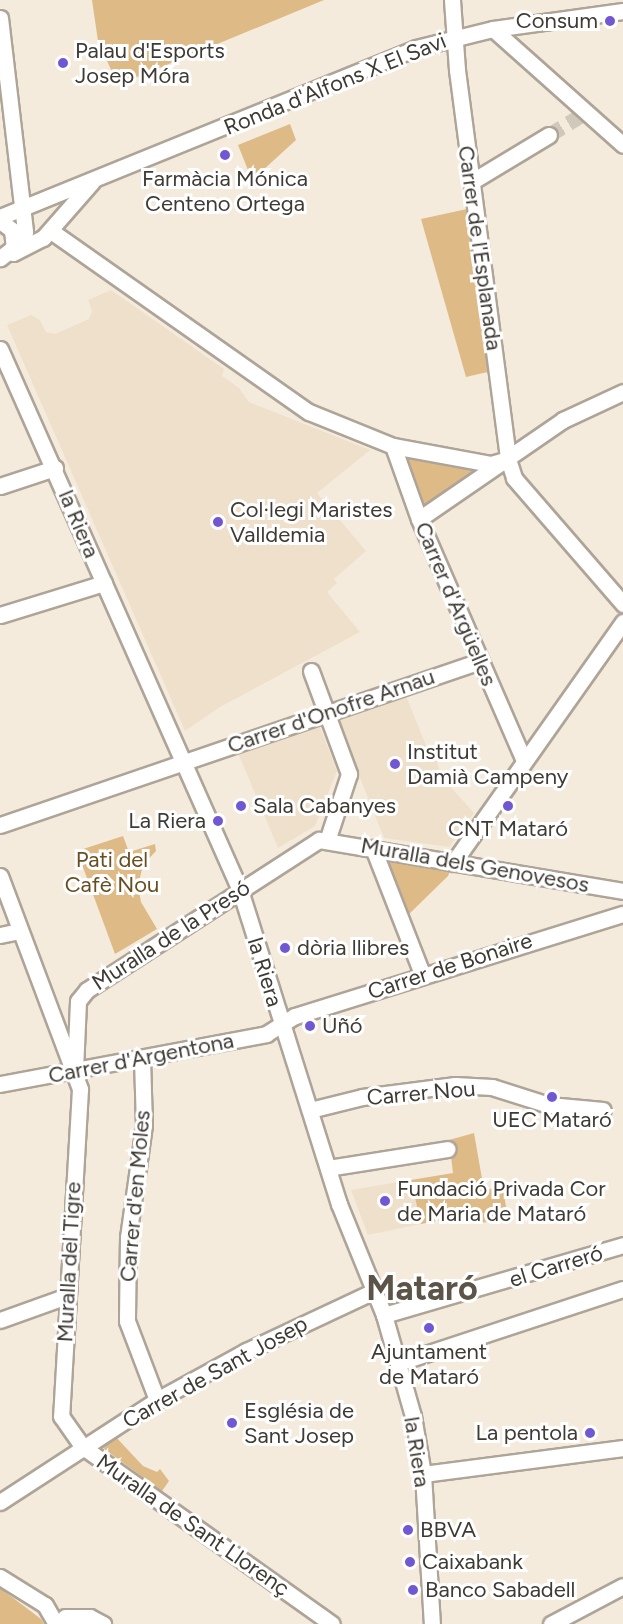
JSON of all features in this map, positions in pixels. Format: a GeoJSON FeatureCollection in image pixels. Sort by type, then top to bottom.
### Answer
{"type":"FeatureCollection","features":[{"type":"Feature","properties":{"kind":"street","name":"Carrer de l'Esplanada"},"geometry":{"type":"LineString","coordinates":[[452,0],[453,37],[508,459],[514,478],[623,604]]}},
{"type":"Feature","properties":{"kind":"street","name":"Ronda d'Alfons X El Savi"},"geometry":{"type":"LineString","coordinates":[[0,219],[24,207],[92,182],[453,37],[493,29],[623,11]]}},
{"type":"Feature","properties":{"kind":"street"},"geometry":{"type":"LineString","coordinates":[[0,18],[24,207],[25,232],[14,249],[0,259]]}},
{"type":"Feature","properties":{"kind":"street"},"geometry":{"type":"LineString","coordinates":[[493,29],[623,145]]}},
{"type":"Feature","properties":{"kind":"street"},"geometry":{"type":"LineString","coordinates":[[471,182],[549,135]]}},
{"type":"Feature","properties":{"kind":"street"},"geometry":{"type":"LineString","coordinates":[[0,259],[51,231],[92,182]]}},
{"type":"Feature","properties":{"kind":"street"},"geometry":{"type":"LineString","coordinates":[[0,219],[12,230],[14,249]]}},
{"type":"Feature","properties":{"kind":"street"},"geometry":{"type":"LineString","coordinates":[[51,231],[309,412],[393,446],[491,464],[508,459]]}},
{"type":"Feature","properties":{"kind":"street","name":"la Riera"},"geometry":{"type":"LineString","coordinates":[[0,349],[55,468],[240,890],[281,1027],[328,1168],[384,1315],[398,1363],[423,1474],[432,1624]]}},
{"type":"Feature","properties":{"kind":"street"},"geometry":{"type":"LineString","coordinates":[[419,519],[563,420],[623,392]]}},
{"type":"Feature","properties":{"kind":"street","name":"Carrer d'Argüelles"},"geometry":{"type":"LineString","coordinates":[[393,446],[419,519],[524,760]]}},
{"type":"Feature","properties":{"kind":"street"},"geometry":{"type":"LineString","coordinates":[[0,486],[55,468]]}},
{"type":"Feature","properties":{"kind":"street"},"geometry":{"type":"LineString","coordinates":[[0,615],[104,583]]}},
{"type":"Feature","properties":{"kind":"street"},"geometry":{"type":"LineString","coordinates":[[453,862],[623,622]]}},
{"type":"Feature","properties":{"kind":"street","name":"Carrer d'Onofre Arnau"},"geometry":{"type":"LineString","coordinates":[[0,825],[480,661]]}},
{"type":"Feature","properties":{"kind":"street"},"geometry":{"type":"LineString","coordinates":[[311,671],[349,774],[328,838]]}},
{"type":"Feature","properties":{"kind":"street","name":"Muralla dels Genovesos"},"geometry":{"type":"LineString","coordinates":[[328,838],[623,891]]}},
{"type":"Feature","properties":{"kind":"street","name":"Muralla de la Presó"},"geometry":{"type":"LineString","coordinates":[[75,1070],[82,994],[240,890],[319,840],[328,838]]}},
{"type":"Feature","properties":{"kind":"street"},"geometry":{"type":"LineString","coordinates":[[374,848],[422,974]]}},
{"type":"Feature","properties":{"kind":"street"},"geometry":{"type":"LineString","coordinates":[[0,876],[66,1057],[75,1070]]}},
{"type":"Feature","properties":{"kind":"street","name":"Carrer de Bonaire"},"geometry":{"type":"LineString","coordinates":[[281,1027],[295,1016],[422,974],[623,914]]}},
{"type":"Feature","properties":{"kind":"street"},"geometry":{"type":"LineString","coordinates":[[0,935],[19,931]]}},
{"type":"Feature","properties":{"kind":"street","name":"Carrer d'Argentona"},"geometry":{"type":"LineString","coordinates":[[0,1084],[142,1058],[281,1027]]}},
{"type":"Feature","properties":{"kind":"street","name":"Carrer d'en Moles"},"geometry":{"type":"LineString","coordinates":[[142,1058],[144,1125],[128,1237],[126,1321],[157,1400]]}},
{"type":"Feature","properties":{"kind":"street","name":"Muralla del Tigre"},"geometry":{"type":"LineString","coordinates":[[75,1070],[80,1089],[61,1416],[83,1448]]}},
{"type":"Feature","properties":{"kind":"street","name":"Carrer Nou"},"geometry":{"type":"LineString","coordinates":[[310,1110],[362,1098],[455,1085],[492,1088],[549,1105],[603,1110]]}},
{"type":"Feature","properties":{"kind":"street"},"geometry":{"type":"LineString","coordinates":[[328,1168],[448,1149]]}},
{"type":"Feature","properties":{"kind":"street","name":"el Carreró"},"geometry":{"type":"LineString","coordinates":[[384,1315],[623,1245]]}},
{"type":"Feature","properties":{"kind":"street"},"geometry":{"type":"LineString","coordinates":[[398,1363],[623,1290]]}},
{"type":"Feature","properties":{"kind":"street","name":"Carrer de Sant Josep"},"geometry":{"type":"LineString","coordinates":[[0,1502],[157,1400],[246,1351],[374,1291]]}},
{"type":"Feature","properties":{"kind":"street"},"geometry":{"type":"LineString","coordinates":[[0,1320],[67,1296]]}},
{"type":"Feature","properties":{"kind":"street","name":"Muralla de Sant Llorenç"},"geometry":{"type":"LineString","coordinates":[[83,1448],[332,1624]]}},
{"type":"Feature","properties":{"kind":"street"},"geometry":{"type":"LineString","coordinates":[[423,1474],[623,1448]]}},
{"type":"Feature","properties":{"kind":"street"},"geometry":{"type":"LineString","coordinates":[[0,1577],[45,1605],[58,1621],[90,1617],[103,1624]]}},
{"type":"Feature","properties":{"kind":"street"},"geometry":{"type":"LineString","coordinates":[[551,1624],[623,1586]]}},
{"type":"Feature","properties":{"kind":"shaded area","name":"Col·legi Maristes Valldemia"},"geometry":{"type":"Polygon","coordinates":[[[111,290],[224,369],[222,376],[239,388],[249,402],[370,450],[317,493],[366,551],[334,579],[337,583],[327,592],[360,632],[220,707],[185,731],[7,325],[31,315],[40,320],[46,332],[55,334],[89,319],[92,311],[88,300],[111,290]]]}},
{"type":"Feature","properties":{"kind":"shaded area","name":"Institut Damià Campeny"},"geometry":{"type":"Polygon","coordinates":[[[406,696],[430,755],[435,754],[441,776],[474,813],[449,847],[384,838],[336,718],[406,696]]]}},
{"type":"Feature","properties":{"kind":"shaded area"},"geometry":{"type":"Polygon","coordinates":[[[319,725],[337,771],[315,826],[278,848],[238,753],[319,725]]]}},
{"type":"Feature","properties":{"kind":"shaded area","name":"Fundació Privada Cor de Maria de Mataró"},"geometry":{"type":"Polygon","coordinates":[[[411,1180],[421,1224],[368,1235],[351,1190],[411,1180]]]}},
{"type":"Feature","properties":{"kind":"green space"},"geometry":{"type":"Polygon","coordinates":[[[92,0],[324,0],[118,85],[98,41],[92,0]]]}},
{"type":"Feature","properties":{"kind":"green space"},"geometry":{"type":"Polygon","coordinates":[[[290,124],[296,140],[252,180],[238,145],[290,124]]]}},
{"type":"Feature","properties":{"kind":"green space"},"geometry":{"type":"Polygon","coordinates":[[[467,209],[492,371],[466,377],[421,219],[467,209]]]}},
{"type":"Feature","properties":{"kind":"green space"},"geometry":{"type":"Polygon","coordinates":[[[403,456],[482,468],[426,508],[403,456]]]}},
{"type":"Feature","properties":{"kind":"green space","name":"Pati del Cafè Nou"},"geometry":{"type":"Polygon","coordinates":[[[123,836],[129,852],[155,844],[156,851],[143,865],[138,886],[141,902],[157,929],[115,954],[77,851],[123,836]]]}},
{"type":"Feature","properties":{"kind":"green space"},"geometry":{"type":"Polygon","coordinates":[[[372,853],[451,868],[448,876],[405,918],[372,853]]]}},
{"type":"Feature","properties":{"kind":"green space"},"geometry":{"type":"Polygon","coordinates":[[[474,1133],[484,1190],[503,1187],[508,1220],[478,1223],[477,1213],[421,1224],[411,1180],[453,1173],[449,1140],[474,1133]]]}},
{"type":"Feature","properties":{"kind":"green space"},"geometry":{"type":"Polygon","coordinates":[[[114,1435],[143,1466],[157,1472],[160,1469],[169,1481],[162,1491],[99,1445],[114,1435]]]}},
{"type":"Feature","properties":{"kind":"green space"},"geometry":{"type":"Polygon","coordinates":[[[0,1588],[41,1619],[44,1624],[0,1624],[0,1588]]]}},
{"type":"Feature","properties":{"kind":"tunnel"},"geometry":{"type":"LineString","coordinates":[[549,135],[585,113]]}},
{"type":"Feature","properties":{"kind":"place","name":"Consum"},"geometry":{"type":"Point","coordinates":[610,21]}},
{"type":"Feature","properties":{"kind":"place","name":"Palau d'Esports Josep Móra"},"geometry":{"type":"Point","coordinates":[63,63]}},
{"type":"Feature","properties":{"kind":"place","name":"Farmàcia Mónica Centeno Ortega"},"geometry":{"type":"Point","coordinates":[225,155]}},
{"type":"Feature","properties":{"kind":"place","name":"Col·legi Maristes Valldemia"},"geometry":{"type":"Point","coordinates":[218,522]}},
{"type":"Feature","properties":{"kind":"place","name":"Institut Damià Campeny"},"geometry":{"type":"Point","coordinates":[395,764]}},
{"type":"Feature","properties":{"kind":"place","name":"Sala Cabanyes"},"geometry":{"type":"Point","coordinates":[241,806]}},
{"type":"Feature","properties":{"kind":"place","name":"CNT Mataró"},"geometry":{"type":"Point","coordinates":[508,806]}},
{"type":"Feature","properties":{"kind":"place","name":"La Riera"},"geometry":{"type":"Point","coordinates":[218,821]}},
{"type":"Feature","properties":{"kind":"place","name":"dòria llibres"},"geometry":{"type":"Point","coordinates":[285,948]}},
{"type":"Feature","properties":{"kind":"place","name":"Uñó"},"geometry":{"type":"Point","coordinates":[310,1026]}},
{"type":"Feature","properties":{"kind":"place","name":"UEC Mataró"},"geometry":{"type":"Point","coordinates":[552,1097]}},
{"type":"Feature","properties":{"kind":"place","name":"Fundació Privada Cor de Maria de Mataró"},"geometry":{"type":"Point","coordinates":[385,1201]}},
{"type":"Feature","properties":{"kind":"place","name":"Ajuntament de Mataró"},"geometry":{"type":"Point","coordinates":[429,1328]}},
{"type":"Feature","properties":{"kind":"place","name":"Església de Sant Josep"},"geometry":{"type":"Point","coordinates":[232,1423]}},
{"type":"Feature","properties":{"kind":"place","name":"La pentola"},"geometry":{"type":"Point","coordinates":[590,1433]}},
{"type":"Feature","properties":{"kind":"place","name":"BBVA"},"geometry":{"type":"Point","coordinates":[408,1530]}},
{"type":"Feature","properties":{"kind":"place","name":"Caixabank"},"geometry":{"type":"Point","coordinates":[410,1562]}},
{"type":"Feature","properties":{"kind":"place","name":"Banco Sabadell"},"geometry":{"type":"Point","coordinates":[413,1590]}},
{"type":"Feature","properties":{"kind":"district","name":"Mataró"},"geometry":{"type":"Point","coordinates":[422,1289]}}]}
